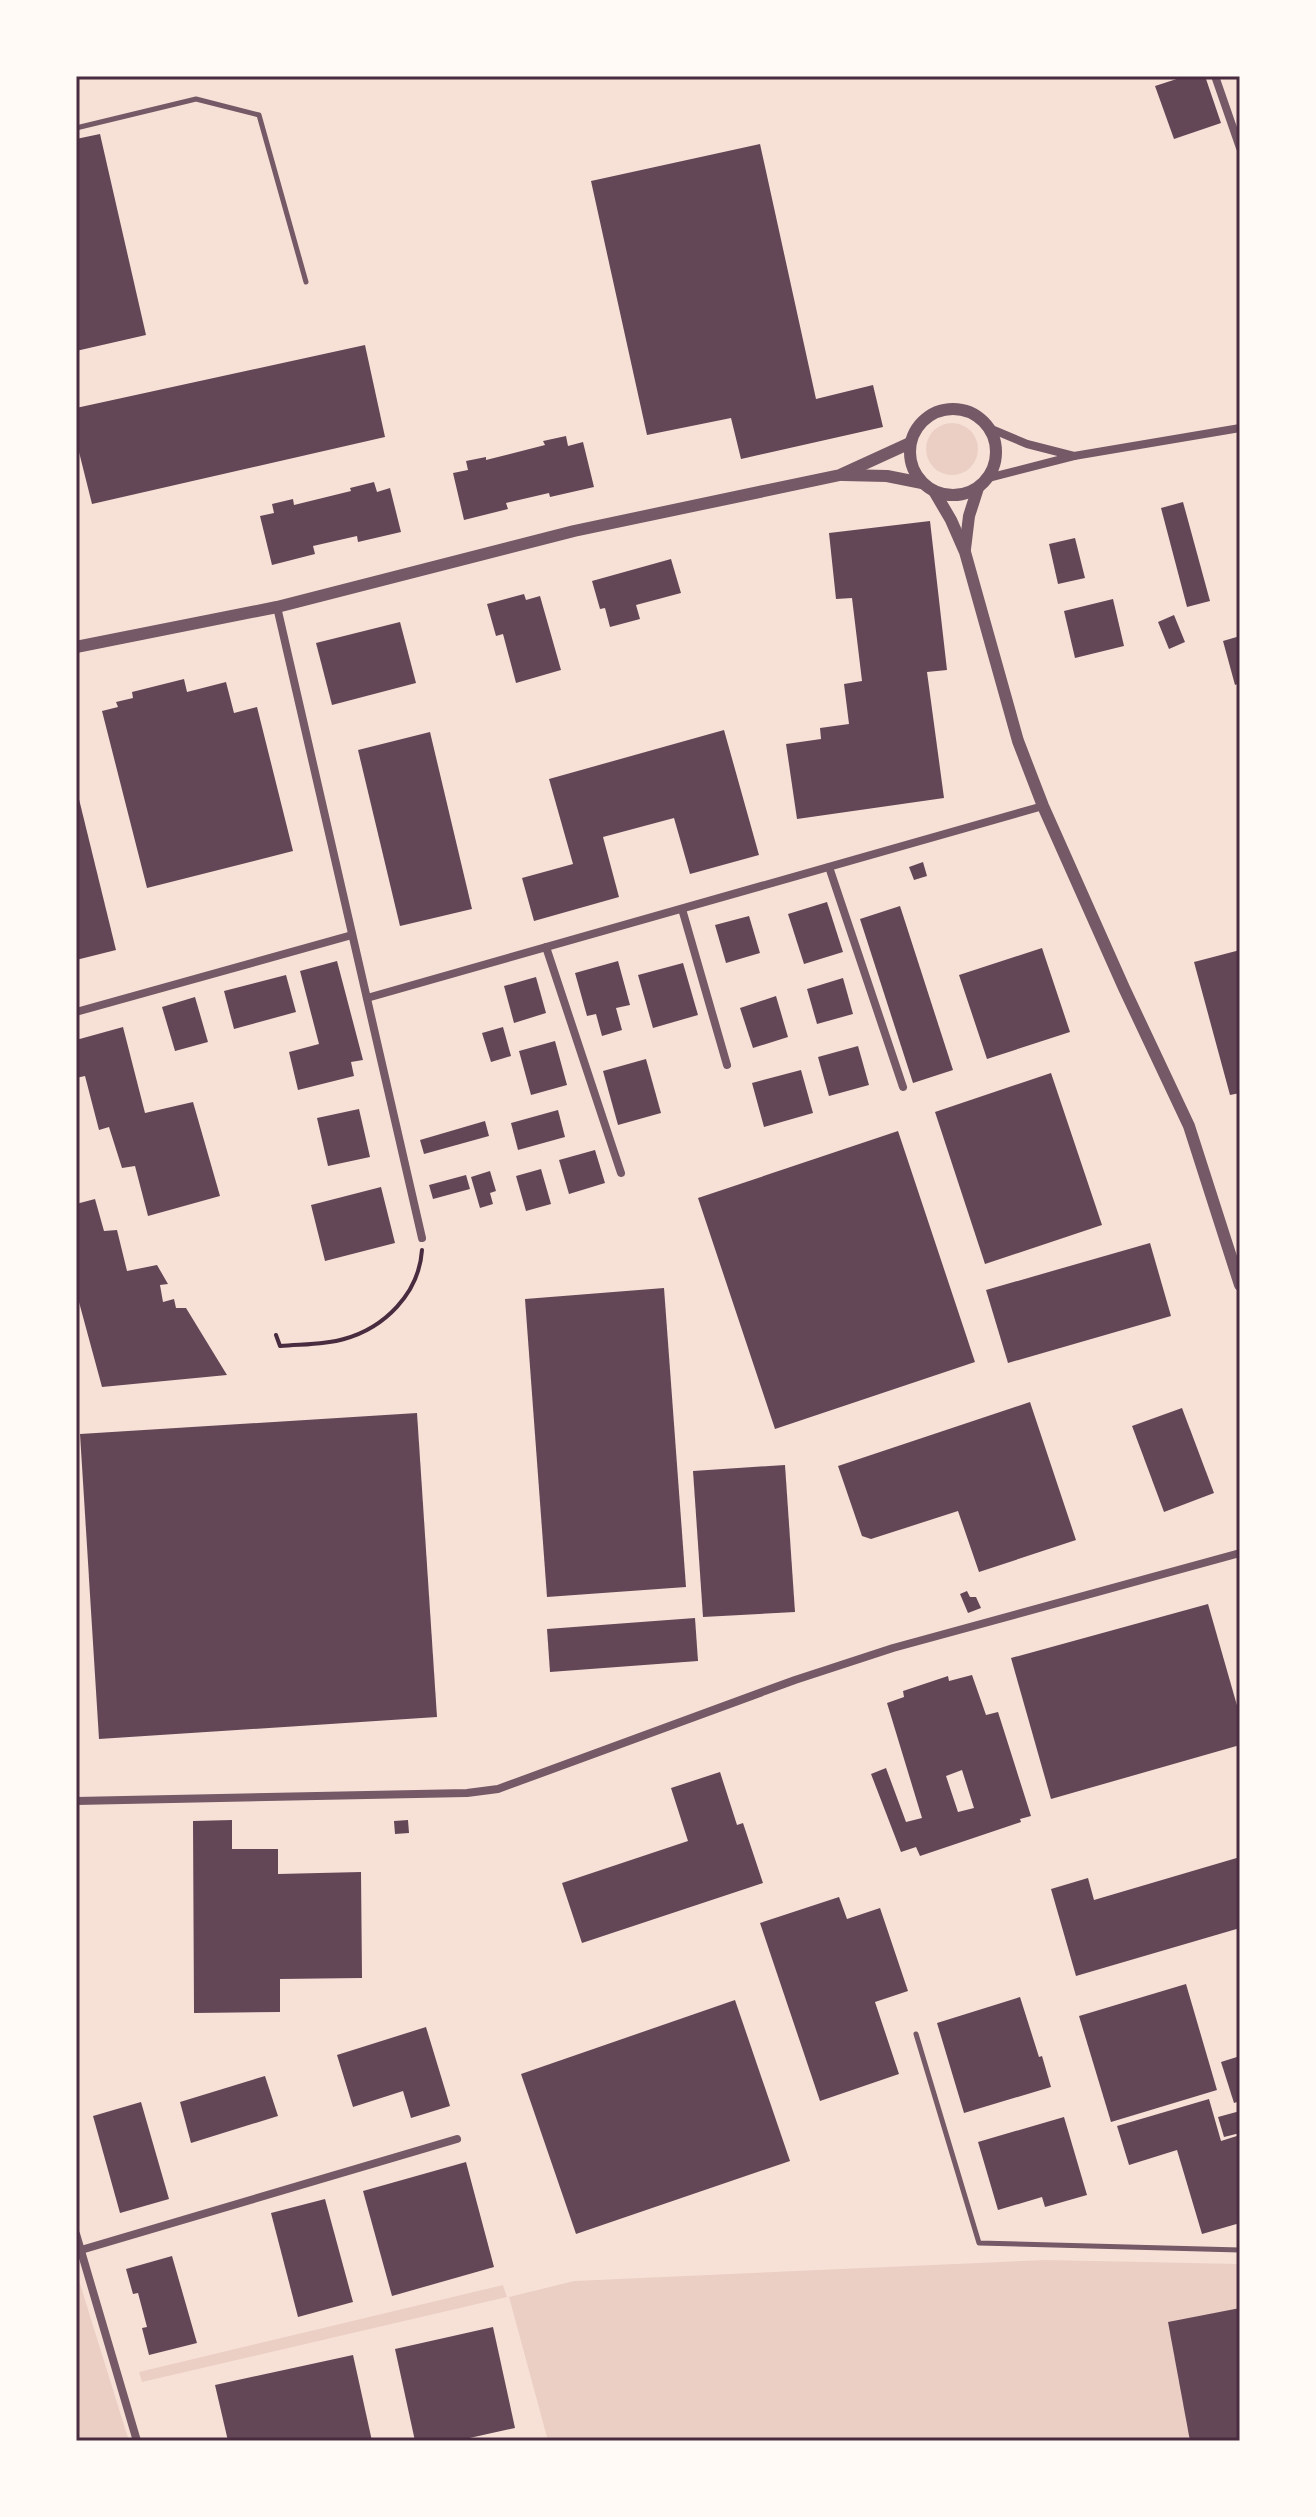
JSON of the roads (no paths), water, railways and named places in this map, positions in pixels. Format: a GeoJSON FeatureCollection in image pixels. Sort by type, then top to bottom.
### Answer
{"type":"FeatureCollection","features":[{"type":"Feature","properties":{"kind":"street"},"geometry":{"type":"LineString","coordinates":[[1215,76],[1240,148]]}},
{"type":"Feature","properties":{"kind":"street"},"geometry":{"type":"LineString","coordinates":[[840,475],[887,476],[922,483],[934,491],[959,495],[978,488],[988,478],[996,453],[995,440],[979,417],[952,408],[925,418],[915,430],[909,457],[922,483]]}},
{"type":"Feature","properties":{"kind":"street"},"geometry":{"type":"LineString","coordinates":[[989,428],[1027,444],[1074,456]]}},
{"type":"Feature","properties":{"kind":"street"},"geometry":{"type":"LineString","coordinates":[[988,478],[1074,456],[1240,428]]}},
{"type":"Feature","properties":{"kind":"street"},"geometry":{"type":"LineString","coordinates":[[76,647],[277,607],[574,531],[840,475],[910,443]]}},
{"type":"Feature","properties":{"kind":"street"},"geometry":{"type":"LineString","coordinates":[[965,552],[969,516],[978,488]]}},
{"type":"Feature","properties":{"kind":"street"},"geometry":{"type":"LineString","coordinates":[[934,491],[965,552],[1018,741],[1043,806],[1189,1126],[1240,1285]]}},
{"type":"Feature","properties":{"kind":"street"},"geometry":{"type":"LineString","coordinates":[[277,607],[422,1238]]}},
{"type":"Feature","properties":{"kind":"street"},"geometry":{"type":"LineString","coordinates":[[367,998],[1043,806]]}},
{"type":"Feature","properties":{"kind":"street"},"geometry":{"type":"LineString","coordinates":[[829,867],[903,1087]]}},
{"type":"Feature","properties":{"kind":"street"},"geometry":{"type":"LineString","coordinates":[[682,909],[727,1065]]}},
{"type":"Feature","properties":{"kind":"street"},"geometry":{"type":"LineString","coordinates":[[76,1012],[352,935]]}},
{"type":"Feature","properties":{"kind":"street"},"geometry":{"type":"LineString","coordinates":[[546,947],[621,1173]]}},
{"type":"Feature","properties":{"kind":"street"},"geometry":{"type":"LineString","coordinates":[[76,1801],[467,1793],[498,1789],[795,1680],[893,1648],[1240,1553]]}},
{"type":"Feature","properties":{"kind":"street"},"geometry":{"type":"LineString","coordinates":[[81,2250],[457,2139]]}},
{"type":"Feature","properties":{"kind":"street"},"geometry":{"type":"LineString","coordinates":[[76,2234],[137,2441]]}},
{"type":"Feature","properties":{"kind":"lane"},"geometry":{"type":"LineString","coordinates":[[76,128],[196,99],[259,115],[306,282]]}},
{"type":"Feature","properties":{"kind":"lane"},"geometry":{"type":"LineString","coordinates":[[916,2034],[979,2243],[1240,2250]]}}]}
